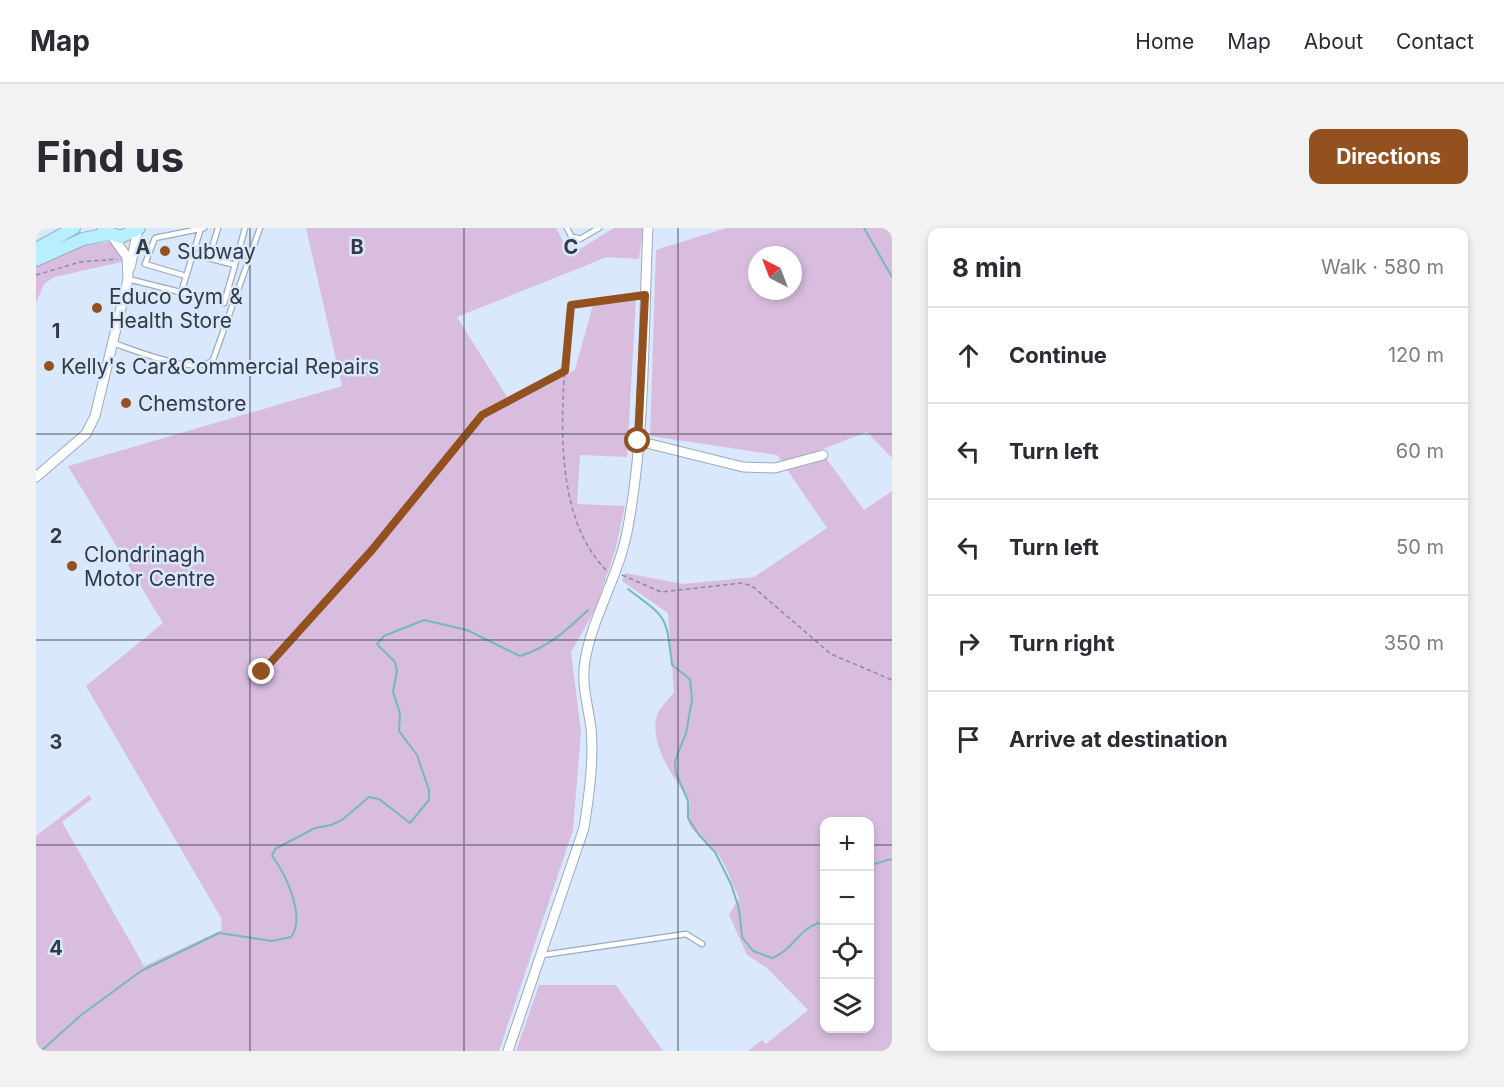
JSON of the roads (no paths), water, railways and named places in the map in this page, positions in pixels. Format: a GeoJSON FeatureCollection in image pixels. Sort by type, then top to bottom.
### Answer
{"type":"FeatureCollection","features":[{"type":"Feature","properties":{"kind":"main road"},"geometry":{"type":"LineString","coordinates":[[36,249],[74,228]]}},
{"type":"Feature","properties":{"kind":"main road"},"geometry":{"type":"LineString","coordinates":[[36,260],[83,239],[107,233],[121,237],[139,229]]}},
{"type":"Feature","properties":{"kind":"street"},"geometry":{"type":"LineString","coordinates":[[508,1051],[543,955],[584,828],[589,796],[591,729],[584,694],[585,661],[591,636],[617,573],[628,527],[638,441],[648,228]]}},
{"type":"Feature","properties":{"kind":"street"},"geometry":{"type":"LineString","coordinates":[[36,477],[74,446],[91,425],[99,406],[128,275],[135,255],[139,229]]}},
{"type":"Feature","properties":{"kind":"street"},"geometry":{"type":"LineString","coordinates":[[107,233],[127,257],[128,275]]}},
{"type":"Feature","properties":{"kind":"street"},"geometry":{"type":"LineString","coordinates":[[638,441],[743,467],[775,468],[824,455]]}},
{"type":"Feature","properties":{"kind":"lane"},"geometry":{"type":"LineString","coordinates":[[209,258],[218,228]]}},
{"type":"Feature","properties":{"kind":"lane"},"geometry":{"type":"LineString","coordinates":[[128,275],[181,293],[224,303],[243,228]]}},
{"type":"Feature","properties":{"kind":"lane"},"geometry":{"type":"LineString","coordinates":[[113,344],[190,366],[209,364],[213,360],[260,228]]}},
{"type":"Feature","properties":{"kind":"lane"},"geometry":{"type":"LineString","coordinates":[[567,228],[571,236],[580,239],[599,228]]}},
{"type":"Feature","properties":{"kind":"lane"},"geometry":{"type":"LineString","coordinates":[[181,293],[202,229]]}},
{"type":"Feature","properties":{"kind":"lane"},"geometry":{"type":"LineString","coordinates":[[186,276],[145,264],[156,238],[202,229]]}},
{"type":"Feature","properties":{"kind":"lane"},"geometry":{"type":"LineString","coordinates":[[193,254],[235,265]]}},
{"type":"Feature","properties":{"kind":"lane"},"geometry":{"type":"LineString","coordinates":[[543,955],[686,934],[702,944]]}},
{"type":"Feature","properties":{"kind":"waterway"},"geometry":{"type":"LineString","coordinates":[[864,228],[892,277]]}},
{"type":"Feature","properties":{"kind":"waterway"},"geometry":{"type":"LineString","coordinates":[[628,589],[651,606],[663,620],[672,665],[690,679],[692,700],[686,733],[675,761],[676,773],[688,801],[688,818],[699,835],[715,852],[731,884],[739,909],[742,937],[753,951],[772,958],[786,950],[809,928],[820,923]]}},
{"type":"Feature","properties":{"kind":"waterway"},"geometry":{"type":"LineString","coordinates":[[41,1051],[80,1016],[141,971],[219,933],[272,941],[291,937],[295,929],[295,907],[288,884],[272,856],[275,849],[315,828],[342,820],[369,797],[379,799],[410,823],[429,800],[429,790],[417,755],[399,731],[400,713],[393,692],[397,671],[395,662],[377,644],[384,636],[424,620],[467,630],[520,656],[549,643],[588,610]]}},
{"type":"Feature","properties":{"kind":"waterway"},"geometry":{"type":"LineString","coordinates":[[874,864],[892,859]]}},
{"type":"Feature","properties":{"kind":"place","name":"Subway"},"geometry":{"type":"Point","coordinates":[165,251]}},
{"type":"Feature","properties":{"kind":"place","name":"Educo Gym & Health Store"},"geometry":{"type":"Point","coordinates":[97,308]}},
{"type":"Feature","properties":{"kind":"place","name":"Kelly's Car&Commercial Repairs"},"geometry":{"type":"Point","coordinates":[49,366]}},
{"type":"Feature","properties":{"kind":"place","name":"Chemstore"},"geometry":{"type":"Point","coordinates":[126,403]}},
{"type":"Feature","properties":{"kind":"place","name":"Clondrinagh Motor Centre"},"geometry":{"type":"Point","coordinates":[72,566]}}]}
